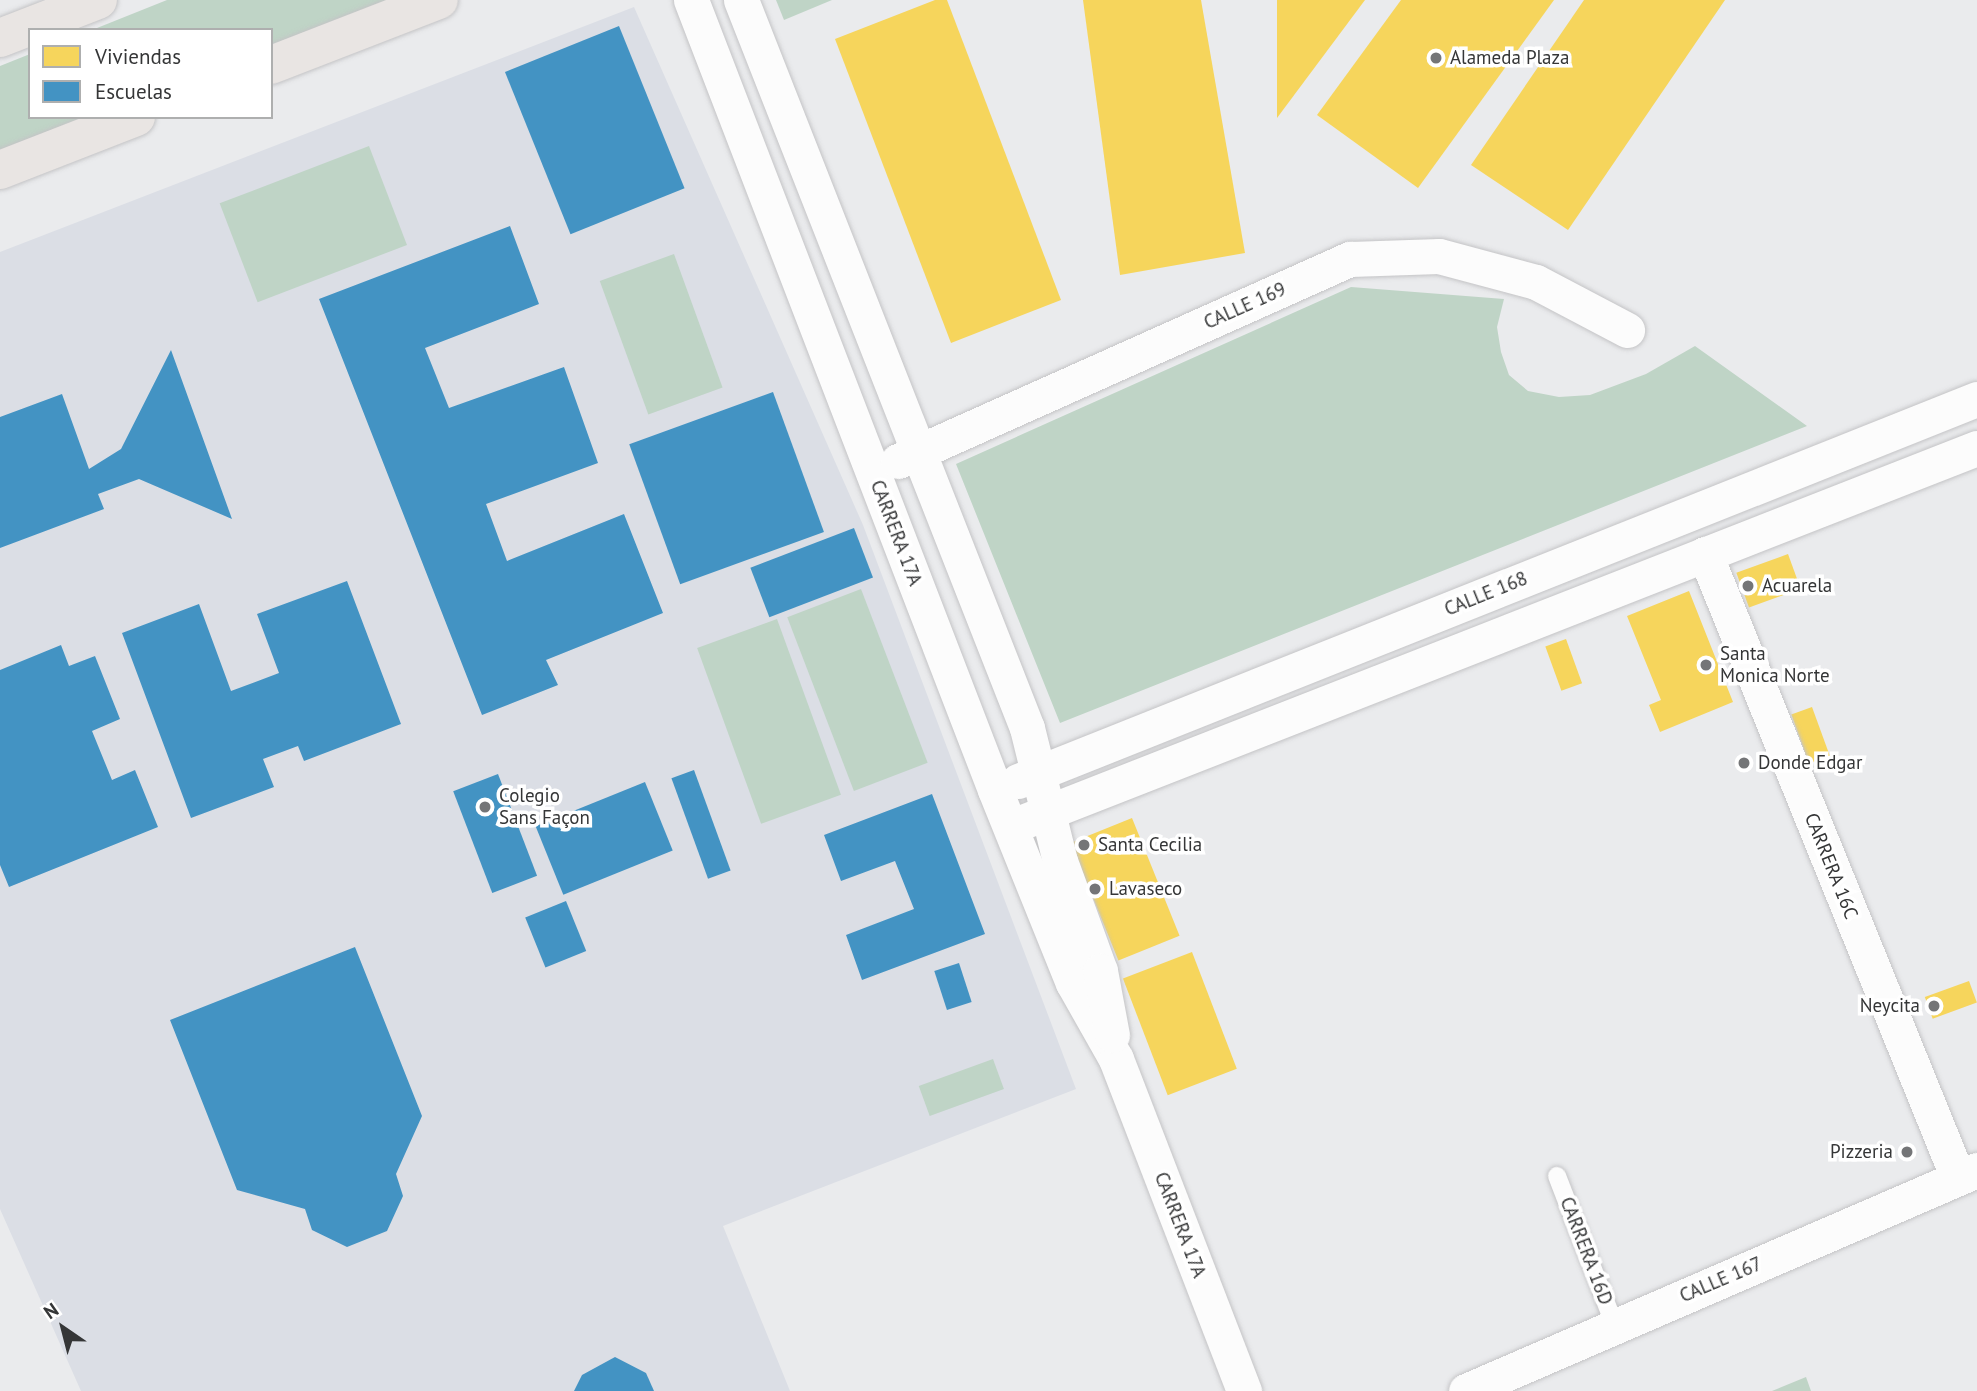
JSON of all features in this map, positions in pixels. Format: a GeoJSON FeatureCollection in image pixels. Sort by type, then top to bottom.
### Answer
{"type":"FeatureCollection","features":[{"type":"Feature","properties":{"kind":"main road"},"geometry":{"type":"LineString","coordinates":[[0,38],[97,0]]}},
{"type":"Feature","properties":{"kind":"main road"},"geometry":{"type":"LineString","coordinates":[[273,64],[439,0]]}},
{"type":"Feature","properties":{"kind":"main road"},"geometry":{"type":"LineString","coordinates":[[0,170],[131,119]]}},
{"type":"Feature","properties":{"kind":"street","name":"CARRERA 17A"},"geometry":{"type":"LineString","coordinates":[[691,0],[995,790],[1073,983],[1116,1059],[1244,1391]]}},
{"type":"Feature","properties":{"kind":"street","name":"CARRERA 17A"},"geometry":{"type":"LineString","coordinates":[[741,0],[1027,729],[1060,861],[1100,971],[1116,1059]]}},
{"type":"Feature","properties":{"kind":"street","name":"CALLE 169"},"geometry":{"type":"LineString","coordinates":[[873,472],[1350,259],[1439,256],[1536,282],[1627,330]]}},
{"type":"Feature","properties":{"kind":"street","name":"CALLE 168"},"geometry":{"type":"LineString","coordinates":[[995,790],[1977,399]]}},
{"type":"Feature","properties":{"kind":"street"},"geometry":{"type":"LineString","coordinates":[[1010,826],[1977,448]]}},
{"type":"Feature","properties":{"kind":"street","name":"CARRERA 16C"},"geometry":{"type":"LineString","coordinates":[[1705,554],[1968,1174]]}},
{"type":"Feature","properties":{"kind":"street","name":"CALLE 167"},"geometry":{"type":"LineString","coordinates":[[1465,1391],[1538,1377],[1615,1326],[1968,1174]]}},
{"type":"Feature","properties":{"kind":"lane","name":"CARRERA 16D"},"geometry":{"type":"LineString","coordinates":[[1557,1176],[1615,1326]]}},
{"type":"Feature","properties":{"kind":"shaded area","name":"Colegio Sans Façon"},"geometry":{"type":"Polygon","coordinates":[[[634,7],[863,525],[1076,1089],[723,1226],[790,1391],[81,1391],[0,1209],[0,252],[634,7]]]}},
{"type":"Feature","properties":{"kind":"green space"},"geometry":{"type":"Polygon","coordinates":[[[167,0],[390,0],[273,45],[273,28],[97,28],[167,0]]]}},
{"type":"Feature","properties":{"kind":"green space"},"geometry":{"type":"Polygon","coordinates":[[[776,0],[832,0],[784,20],[776,0]]]}},
{"type":"Feature","properties":{"kind":"green space"},"geometry":{"type":"Polygon","coordinates":[[[28,55],[28,119],[85,119],[0,152],[0,66],[28,55]]]}},
{"type":"Feature","properties":{"kind":"green space"},"geometry":{"type":"Polygon","coordinates":[[[369,146],[407,245],[258,302],[220,203],[369,146]]]}},
{"type":"Feature","properties":{"kind":"green space"},"geometry":{"type":"Polygon","coordinates":[[[674,254],[723,387],[648,414],[600,281],[674,254]]]}},
{"type":"Feature","properties":{"kind":"green space"},"geometry":{"type":"Polygon","coordinates":[[[1351,287],[1504,299],[1497,327],[1501,352],[1509,375],[1528,391],[1559,397],[1590,395],[1646,374],[1695,346],[1807,426],[1060,723],[956,464],[1351,287]]]}},
{"type":"Feature","properties":{"kind":"green space"},"geometry":{"type":"Polygon","coordinates":[[[861,589],[928,763],[854,791],[787,617],[861,589]]]}},
{"type":"Feature","properties":{"kind":"green space"},"geometry":{"type":"Polygon","coordinates":[[[777,619],[841,795],[761,824],[697,648],[777,619]]]}},
{"type":"Feature","properties":{"kind":"green space"},"geometry":{"type":"Polygon","coordinates":[[[993,1059],[1004,1089],[930,1116],[919,1086],[993,1059]]]}},
{"type":"Feature","properties":{"kind":"green space"},"geometry":{"type":"Polygon","coordinates":[[[1806,1377],[1811,1391],[1772,1391],[1806,1377]]]}},
{"type":"Feature","properties":{"kind":"building: Viviendas"},"geometry":{"type":"Polygon","coordinates":[[[935,0],[947,0],[1061,300],[951,343],[835,39],[935,0]]]}},
{"type":"Feature","properties":{"kind":"building: Viviendas"},"geometry":{"type":"Polygon","coordinates":[[[1083,0],[1201,0],[1245,253],[1120,275],[1083,0]]]}},
{"type":"Feature","properties":{"kind":"building: Viviendas"},"geometry":{"type":"Polygon","coordinates":[[[1277,0],[1365,0],[1277,118],[1277,0]]]}},
{"type":"Feature","properties":{"kind":"building: Viviendas","name":"Alameda Plaza"},"geometry":{"type":"Polygon","coordinates":[[[1401,0],[1554,0],[1418,188],[1317,115],[1401,0]]]}},
{"type":"Feature","properties":{"kind":"building: Viviendas"},"geometry":{"type":"Polygon","coordinates":[[[1584,0],[1725,0],[1568,230],[1471,165],[1584,0]]]}},
{"type":"Feature","properties":{"kind":"building: Viviendas"},"geometry":{"type":"Polygon","coordinates":[[[1788,554],[1801,589],[1749,608],[1736,573],[1788,554]]]}},
{"type":"Feature","properties":{"kind":"building: Viviendas"},"geometry":{"type":"Polygon","coordinates":[[[1689,591],[1733,702],[1660,732],[1649,705],[1661,700],[1627,616],[1689,591]]]}},
{"type":"Feature","properties":{"kind":"building: Viviendas"},"geometry":{"type":"Polygon","coordinates":[[[1566,639],[1582,683],[1561,691],[1545,647],[1566,639]]]}},
{"type":"Feature","properties":{"kind":"building: Viviendas"},"geometry":{"type":"Polygon","coordinates":[[[1812,707],[1830,756],[1809,763],[1791,715],[1812,707]]]}},
{"type":"Feature","properties":{"kind":"building: Viviendas"},"geometry":{"type":"Polygon","coordinates":[[[1132,818],[1180,936],[1118,960],[1071,843],[1132,818]]]}},
{"type":"Feature","properties":{"kind":"building: Viviendas"},"geometry":{"type":"Polygon","coordinates":[[[1192,952],[1237,1069],[1168,1095],[1123,979],[1192,952]]]}},
{"type":"Feature","properties":{"kind":"building: Viviendas"},"geometry":{"type":"Polygon","coordinates":[[[1969,981],[1977,1003],[1933,1019],[1925,997],[1969,981]]]}},
{"type":"Feature","properties":{"kind":"building: Escuelas"},"geometry":{"type":"Polygon","coordinates":[[[619,26],[685,188],[571,234],[505,72],[619,26]]]}},
{"type":"Feature","properties":{"kind":"building: Escuelas"},"geometry":{"type":"Polygon","coordinates":[[[510,226],[539,304],[425,348],[449,408],[564,367],[598,463],[486,504],[507,561],[624,514],[663,613],[546,660],[558,685],[482,715],[319,299],[510,226]]]}},
{"type":"Feature","properties":{"kind":"building: Escuelas"},"geometry":{"type":"Polygon","coordinates":[[[171,350],[232,519],[139,479],[98,494],[104,509],[0,548],[0,417],[62,394],[89,469],[121,449],[171,350]]]}},
{"type":"Feature","properties":{"kind":"building: Escuelas"},"geometry":{"type":"Polygon","coordinates":[[[773,392],[824,532],[680,584],[629,444],[773,392]]]}},
{"type":"Feature","properties":{"kind":"building: Escuelas"},"geometry":{"type":"Polygon","coordinates":[[[854,528],[873,577],[769,617],[750,568],[854,528]]]}},
{"type":"Feature","properties":{"kind":"building: Escuelas"},"geometry":{"type":"Polygon","coordinates":[[[347,581],[401,724],[304,761],[298,746],[263,759],[274,787],[191,818],[122,633],[199,604],[231,691],[279,673],[257,614],[347,581]]]}},
{"type":"Feature","properties":{"kind":"building: Escuelas"},"geometry":{"type":"Polygon","coordinates":[[[61,645],[69,666],[95,656],[120,719],[92,731],[112,780],[135,770],[158,827],[9,887],[0,865],[0,670],[61,645]]]}},
{"type":"Feature","properties":{"kind":"building: Escuelas"},"geometry":{"type":"Polygon","coordinates":[[[694,770],[731,871],[708,879],[671,778],[694,770]]]}},
{"type":"Feature","properties":{"kind":"building: Escuelas"},"geometry":{"type":"Polygon","coordinates":[[[498,774],[537,876],[492,893],[453,791],[498,774]]]}},
{"type":"Feature","properties":{"kind":"building: Escuelas"},"geometry":{"type":"Polygon","coordinates":[[[645,782],[673,851],[563,895],[536,826],[645,782]]]}},
{"type":"Feature","properties":{"kind":"building: Escuelas"},"geometry":{"type":"Polygon","coordinates":[[[932,794],[985,934],[862,980],[846,935],[914,909],[895,861],[841,881],[824,835],[932,794]]]}},
{"type":"Feature","properties":{"kind":"building: Escuelas"},"geometry":{"type":"Polygon","coordinates":[[[566,901],[586,951],[545,968],[525,917],[566,901]]]}},
{"type":"Feature","properties":{"kind":"building: Escuelas"},"geometry":{"type":"Polygon","coordinates":[[[355,947],[422,1116],[396,1174],[403,1196],[387,1231],[347,1247],[312,1230],[305,1209],[237,1190],[170,1020],[355,947]]]}},
{"type":"Feature","properties":{"kind":"building: Escuelas"},"geometry":{"type":"Polygon","coordinates":[[[959,963],[972,1002],[947,1010],[934,971],[959,963]]]}},
{"type":"Feature","properties":{"kind":"building: Escuelas"},"geometry":{"type":"Polygon","coordinates":[[[615,1357],[646,1373],[654,1391],[574,1391],[582,1375],[615,1357]]]}},
{"type":"Feature","properties":{"kind":"place","name":"Alameda Plaza"},"geometry":{"type":"Point","coordinates":[1436,58]}},
{"type":"Feature","properties":{"kind":"place","name":"Acuarela"},"geometry":{"type":"Point","coordinates":[1748,586]}},
{"type":"Feature","properties":{"kind":"place","name":"Santa Monica Norte"},"geometry":{"type":"Point","coordinates":[1706,665]}},
{"type":"Feature","properties":{"kind":"place","name":"Donde Edgar"},"geometry":{"type":"Point","coordinates":[1744,763]}},
{"type":"Feature","properties":{"kind":"place","name":"Colegio Sans Façon"},"geometry":{"type":"Point","coordinates":[485,807]}},
{"type":"Feature","properties":{"kind":"place","name":"Santa Cecilia"},"geometry":{"type":"Point","coordinates":[1084,845]}},
{"type":"Feature","properties":{"kind":"place","name":"Lavaseco"},"geometry":{"type":"Point","coordinates":[1095,889]}},
{"type":"Feature","properties":{"kind":"place","name":"Neycita"},"geometry":{"type":"Point","coordinates":[1934,1006]}},
{"type":"Feature","properties":{"kind":"place","name":"Pizzeria"},"geometry":{"type":"Point","coordinates":[1907,1152]}}]}
